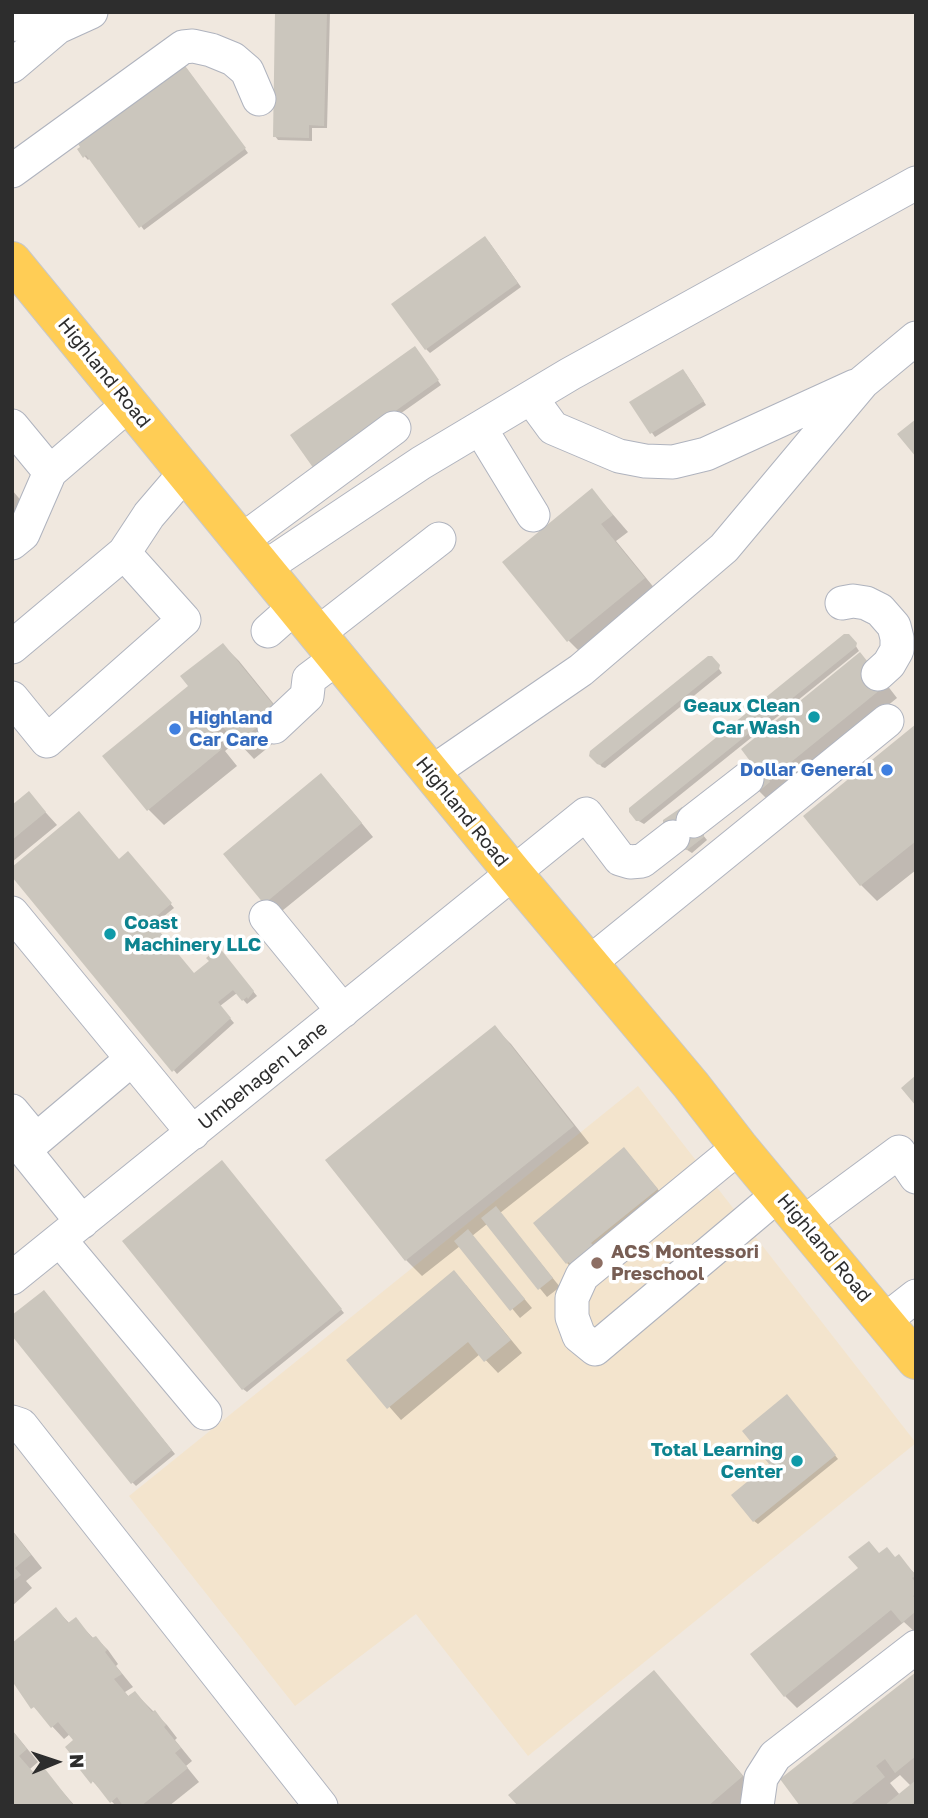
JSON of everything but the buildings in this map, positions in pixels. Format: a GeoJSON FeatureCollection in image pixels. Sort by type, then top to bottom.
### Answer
{"type":"FeatureCollection","features":[{"type":"Feature","properties":{"kind":"main road","name":"Highland Road"},"geometry":{"type":"LineString","coordinates":[[12,261],[252,555],[304,633],[431,773],[916,1360]]}},
{"type":"Feature","properties":{"kind":"street"},"geometry":{"type":"LineString","coordinates":[[12,24],[62,20],[91,12]]}},
{"type":"Feature","properties":{"kind":"street"},"geometry":{"type":"LineString","coordinates":[[12,66],[62,20]]}},
{"type":"Feature","properties":{"kind":"street"},"geometry":{"type":"LineString","coordinates":[[12,172],[156,64],[183,47],[202,48],[233,59],[247,71],[259,99]]}},
{"type":"Feature","properties":{"kind":"street"},"geometry":{"type":"LineString","coordinates":[[252,555],[421,463],[531,398],[916,183]]}},
{"type":"Feature","properties":{"kind":"street"},"geometry":{"type":"LineString","coordinates":[[431,773],[581,670],[724,548],[863,382],[916,338]]}},
{"type":"Feature","properties":{"kind":"street"},"geometry":{"type":"LineString","coordinates":[[531,398],[553,428],[619,456],[673,462],[706,454],[863,382]]}},
{"type":"Feature","properties":{"kind":"street"},"geometry":{"type":"LineString","coordinates":[[12,543],[23,534],[50,472],[129,404]]}},
{"type":"Feature","properties":{"kind":"street"},"geometry":{"type":"LineString","coordinates":[[12,426],[50,472]]}},
{"type":"Feature","properties":{"kind":"street"},"geometry":{"type":"LineString","coordinates":[[252,555],[394,428]]}},
{"type":"Feature","properties":{"kind":"street"},"geometry":{"type":"LineString","coordinates":[[480,428],[533,514]]}},
{"type":"Feature","properties":{"kind":"street"},"geometry":{"type":"LineString","coordinates":[[12,647],[124,553],[149,515],[185,473]]}},
{"type":"Feature","properties":{"kind":"street"},"geometry":{"type":"LineString","coordinates":[[274,727],[307,696],[309,680],[304,633],[439,539]]}},
{"type":"Feature","properties":{"kind":"street"},"geometry":{"type":"LineString","coordinates":[[12,698],[47,741],[184,620],[124,553]]}},
{"type":"Feature","properties":{"kind":"street"},"geometry":{"type":"LineString","coordinates":[[842,603],[866,603],[880,610],[894,626],[897,650],[889,664],[878,674]]}},
{"type":"Feature","properties":{"kind":"street"},"geometry":{"type":"LineString","coordinates":[[588,964],[887,721]]}},
{"type":"Feature","properties":{"kind":"street","name":"Umbehagen Lane"},"geometry":{"type":"LineString","coordinates":[[12,1278],[586,814],[620,859],[642,861],[747,779]]}},
{"type":"Feature","properties":{"kind":"street"},"geometry":{"type":"LineString","coordinates":[[12,913],[193,1133]]}},
{"type":"Feature","properties":{"kind":"street"},"geometry":{"type":"LineString","coordinates":[[266,917],[343,1011]]}},
{"type":"Feature","properties":{"kind":"street"},"geometry":{"type":"LineString","coordinates":[[132,1059],[24,1150],[71,1231],[205,1413]]}},
{"type":"Feature","properties":{"kind":"street"},"geometry":{"type":"LineString","coordinates":[[12,1111],[36,1140]]}},
{"type":"Feature","properties":{"kind":"street"},"geometry":{"type":"LineString","coordinates":[[739,1147],[582,1276],[572,1298],[572,1317],[579,1336],[595,1349],[779,1194]]}},
{"type":"Feature","properties":{"kind":"street"},"geometry":{"type":"LineString","coordinates":[[803,1223],[899,1152],[916,1177]]}},
{"type":"Feature","properties":{"kind":"street"},"geometry":{"type":"LineString","coordinates":[[884,1321],[916,1296]]}},
{"type":"Feature","properties":{"kind":"street"},"geometry":{"type":"LineString","coordinates":[[12,1422],[21,1425],[321,1806]]}},
{"type":"Feature","properties":{"kind":"street"},"geometry":{"type":"LineString","coordinates":[[757,1806],[761,1778],[775,1756],[916,1647]]}},
{"type":"Feature","properties":{"kind":"shaded area","name":"ACS Montessori Preschool"},"geometry":{"type":"Polygon","coordinates":[[[638,1086],[916,1443],[528,1756],[416,1614],[295,1706],[129,1496],[638,1086]]]}},
{"type":"Feature","properties":{"kind":"place","name":"Geaux Clean Car Wash"},"geometry":{"type":"Point","coordinates":[814,717]}},
{"type":"Feature","properties":{"kind":"place","name":"Highland Car Care"},"geometry":{"type":"Point","coordinates":[175,729]}},
{"type":"Feature","properties":{"kind":"place","name":"Dollar General"},"geometry":{"type":"Point","coordinates":[887,770]}},
{"type":"Feature","properties":{"kind":"place","name":"Coast Machinery LLC"},"geometry":{"type":"Point","coordinates":[110,934]}},
{"type":"Feature","properties":{"kind":"place","name":"ACS Montessori Preschool"},"geometry":{"type":"Point","coordinates":[597,1263]}},
{"type":"Feature","properties":{"kind":"place","name":"Total Learning Center"},"geometry":{"type":"Point","coordinates":[797,1461]}}]}
